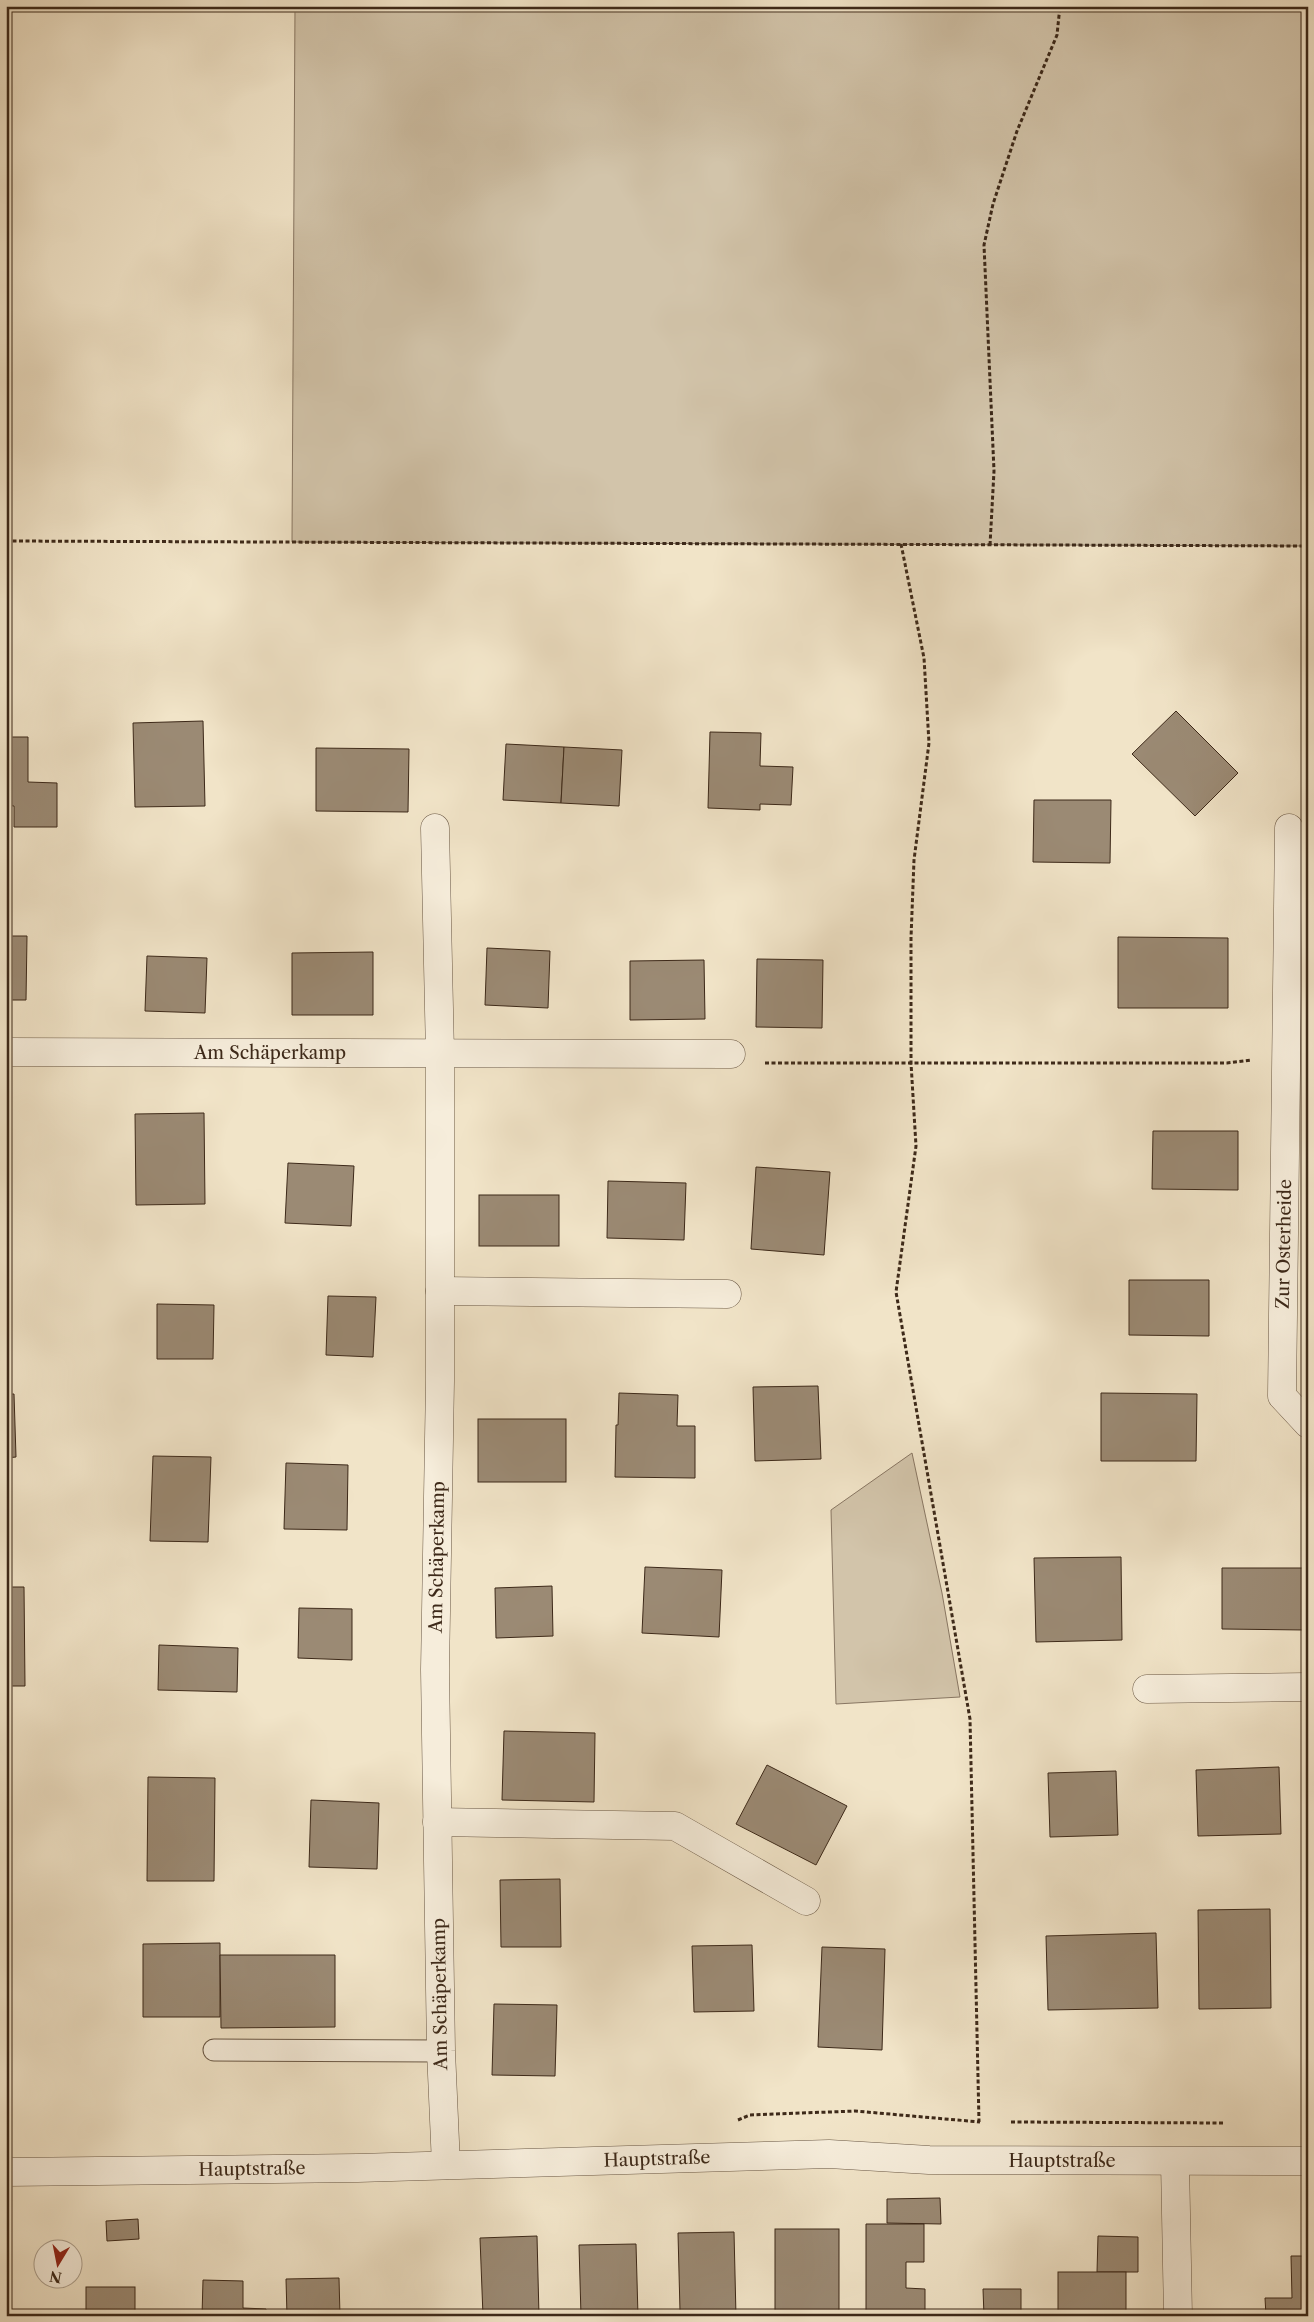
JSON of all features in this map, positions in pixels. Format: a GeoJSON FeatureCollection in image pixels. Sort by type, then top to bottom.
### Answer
{"type":"FeatureCollection","features":[{"type":"Feature","properties":{"kind":"street","name":"Am Schäperkamp"},"geometry":{"type":"LineString","coordinates":[[435,828],[440,1054],[440,1291],[435,1670],[441,2051],[446,2165]]}},
{"type":"Feature","properties":{"kind":"street","name":"Zur Osterheide"},"geometry":{"type":"LineString","coordinates":[[1289,828],[1297,1054],[1282,1396],[1308,1424]]}},
{"type":"Feature","properties":{"kind":"street","name":"Am Schäperkamp"},"geometry":{"type":"LineString","coordinates":[[6,1052],[731,1054]]}},
{"type":"Feature","properties":{"kind":"street"},"geometry":{"type":"LineString","coordinates":[[440,1291],[727,1294]]}},
{"type":"Feature","properties":{"kind":"street"},"geometry":{"type":"LineString","coordinates":[[1147,1689],[1308,1687]]}},
{"type":"Feature","properties":{"kind":"street"},"geometry":{"type":"LineString","coordinates":[[438,1822],[675,1826],[806,1902]]}},
{"type":"Feature","properties":{"kind":"street","name":"Hauptstraße"},"geometry":{"type":"LineString","coordinates":[[6,2172],[358,2168],[829,2154],[929,2160],[1308,2161]]}},
{"type":"Feature","properties":{"kind":"street"},"geometry":{"type":"LineString","coordinates":[[1175,2162],[1178,2316]]}},
{"type":"Feature","properties":{"kind":"lane"},"geometry":{"type":"LineString","coordinates":[[214,2050],[441,2051]]}},
{"type":"Feature","properties":{"kind":"path"},"geometry":{"type":"LineString","coordinates":[[990,545],[994,471],[984,245],[992,204],[1017,131],[1057,35],[1060,6]]}},
{"type":"Feature","properties":{"kind":"path"},"geometry":{"type":"LineString","coordinates":[[6,541],[1308,546]]}},
{"type":"Feature","properties":{"kind":"path"},"geometry":{"type":"LineString","coordinates":[[901,544],[924,658],[929,743],[914,860],[911,938],[911,1063],[916,1146],[896,1292],[970,1719],[979,2122]]}},
{"type":"Feature","properties":{"kind":"path"},"geometry":{"type":"LineString","coordinates":[[731,1054],[751,1063],[1227,1063],[1297,1054]]}},
{"type":"Feature","properties":{"kind":"shaded area"},"geometry":{"type":"Polygon","coordinates":[[[295,6],[1308,6],[1308,546],[292,542],[295,6]]]}},
{"type":"Feature","properties":{"kind":"shaded area"},"geometry":{"type":"Polygon","coordinates":[[[912,1453],[942,1593],[960,1697],[836,1704],[831,1510],[912,1453]]]}},
{"type":"Feature","properties":{"kind":"building"},"geometry":{"type":"Polygon","coordinates":[[[1176,711],[1238,773],[1195,816],[1132,754],[1176,711]]]}},
{"type":"Feature","properties":{"kind":"building"},"geometry":{"type":"Polygon","coordinates":[[[203,721],[205,806],[135,807],[133,723],[203,721]]]}},
{"type":"Feature","properties":{"kind":"building"},"geometry":{"type":"Polygon","coordinates":[[[710,732],[761,733],[760,766],[793,767],[791,805],[760,804],[760,810],[708,808],[710,732]]]}},
{"type":"Feature","properties":{"kind":"building"},"geometry":{"type":"Polygon","coordinates":[[[6,737],[28,737],[28,782],[57,783],[57,827],[14,827],[14,806],[6,805],[6,737]]]}},
{"type":"Feature","properties":{"kind":"building"},"geometry":{"type":"Polygon","coordinates":[[[506,744],[564,747],[561,803],[503,800],[506,744]]]}},
{"type":"Feature","properties":{"kind":"building"},"geometry":{"type":"Polygon","coordinates":[[[564,747],[622,750],[619,806],[561,803],[564,747]]]}},
{"type":"Feature","properties":{"kind":"building"},"geometry":{"type":"Polygon","coordinates":[[[316,748],[409,749],[408,812],[316,811],[316,748]]]}},
{"type":"Feature","properties":{"kind":"building"},"geometry":{"type":"Polygon","coordinates":[[[1034,800],[1111,800],[1110,863],[1033,862],[1034,800]]]}},
{"type":"Feature","properties":{"kind":"building"},"geometry":{"type":"Polygon","coordinates":[[[6,936],[27,936],[26,1000],[6,1000],[6,936]]]}},
{"type":"Feature","properties":{"kind":"building"},"geometry":{"type":"Polygon","coordinates":[[[1118,937],[1228,938],[1228,1008],[1118,1008],[1118,937]]]}},
{"type":"Feature","properties":{"kind":"building"},"geometry":{"type":"Polygon","coordinates":[[[487,948],[550,951],[548,1008],[485,1005],[487,948]]]}},
{"type":"Feature","properties":{"kind":"building"},"geometry":{"type":"Polygon","coordinates":[[[373,952],[373,1015],[292,1015],[292,953],[373,952]]]}},
{"type":"Feature","properties":{"kind":"building"},"geometry":{"type":"Polygon","coordinates":[[[147,956],[207,958],[205,1013],[145,1011],[147,956]]]}},
{"type":"Feature","properties":{"kind":"building"},"geometry":{"type":"Polygon","coordinates":[[[757,959],[823,960],[822,1028],[756,1027],[757,959]]]}},
{"type":"Feature","properties":{"kind":"building"},"geometry":{"type":"Polygon","coordinates":[[[704,960],[705,1019],[630,1020],[630,961],[704,960]]]}},
{"type":"Feature","properties":{"kind":"building"},"geometry":{"type":"Polygon","coordinates":[[[204,1113],[205,1204],[136,1205],[135,1114],[204,1113]]]}},
{"type":"Feature","properties":{"kind":"building"},"geometry":{"type":"Polygon","coordinates":[[[1153,1131],[1238,1131],[1238,1190],[1152,1189],[1153,1131]]]}},
{"type":"Feature","properties":{"kind":"building"},"geometry":{"type":"Polygon","coordinates":[[[288,1163],[354,1166],[351,1226],[285,1223],[288,1163]]]}},
{"type":"Feature","properties":{"kind":"building"},"geometry":{"type":"Polygon","coordinates":[[[756,1167],[830,1172],[824,1255],[751,1249],[756,1167]]]}},
{"type":"Feature","properties":{"kind":"building"},"geometry":{"type":"Polygon","coordinates":[[[608,1181],[686,1183],[684,1240],[607,1238],[608,1181]]]}},
{"type":"Feature","properties":{"kind":"building"},"geometry":{"type":"Polygon","coordinates":[[[479,1195],[559,1195],[559,1246],[479,1246],[479,1195]]]}},
{"type":"Feature","properties":{"kind":"building"},"geometry":{"type":"Polygon","coordinates":[[[1129,1280],[1209,1280],[1209,1336],[1129,1335],[1129,1280]]]}},
{"type":"Feature","properties":{"kind":"building"},"geometry":{"type":"Polygon","coordinates":[[[328,1296],[376,1297],[373,1357],[326,1355],[328,1296]]]}},
{"type":"Feature","properties":{"kind":"building"},"geometry":{"type":"Polygon","coordinates":[[[157,1304],[214,1305],[213,1359],[157,1359],[157,1304]]]}},
{"type":"Feature","properties":{"kind":"building"},"geometry":{"type":"Polygon","coordinates":[[[818,1386],[821,1459],[755,1461],[753,1387],[818,1386]]]}},
{"type":"Feature","properties":{"kind":"building"},"geometry":{"type":"Polygon","coordinates":[[[619,1393],[678,1395],[677,1426],[695,1426],[695,1478],[615,1477],[619,1393]]]}},
{"type":"Feature","properties":{"kind":"building"},"geometry":{"type":"Polygon","coordinates":[[[1101,1393],[1197,1394],[1196,1461],[1101,1461],[1101,1393]]]}},
{"type":"Feature","properties":{"kind":"building"},"geometry":{"type":"Polygon","coordinates":[[[6,1394],[14,1394],[16,1457],[6,1458],[6,1394]]]}},
{"type":"Feature","properties":{"kind":"building"},"geometry":{"type":"Polygon","coordinates":[[[478,1419],[566,1419],[566,1482],[478,1482],[478,1419]]]}},
{"type":"Feature","properties":{"kind":"building"},"geometry":{"type":"Polygon","coordinates":[[[153,1456],[211,1457],[208,1542],[150,1541],[153,1456]]]}},
{"type":"Feature","properties":{"kind":"building"},"geometry":{"type":"Polygon","coordinates":[[[286,1463],[348,1465],[347,1530],[284,1529],[286,1463]]]}},
{"type":"Feature","properties":{"kind":"building"},"geometry":{"type":"Polygon","coordinates":[[[1121,1557],[1122,1640],[1036,1642],[1034,1558],[1121,1557]]]}},
{"type":"Feature","properties":{"kind":"building"},"geometry":{"type":"Polygon","coordinates":[[[645,1567],[722,1570],[719,1637],[642,1633],[645,1567]]]}},
{"type":"Feature","properties":{"kind":"building"},"geometry":{"type":"Polygon","coordinates":[[[1222,1568],[1305,1568],[1305,1630],[1222,1629],[1222,1568]]]}},
{"type":"Feature","properties":{"kind":"building"},"geometry":{"type":"Polygon","coordinates":[[[552,1586],[553,1636],[496,1638],[495,1588],[552,1586]]]}},
{"type":"Feature","properties":{"kind":"building"},"geometry":{"type":"Polygon","coordinates":[[[6,1587],[24,1587],[25,1686],[6,1686],[6,1587]]]}},
{"type":"Feature","properties":{"kind":"building"},"geometry":{"type":"Polygon","coordinates":[[[299,1608],[352,1609],[352,1660],[298,1658],[299,1608]]]}},
{"type":"Feature","properties":{"kind":"building"},"geometry":{"type":"Polygon","coordinates":[[[159,1645],[238,1648],[237,1692],[158,1690],[159,1645]]]}},
{"type":"Feature","properties":{"kind":"building"},"geometry":{"type":"Polygon","coordinates":[[[504,1731],[595,1733],[594,1802],[502,1800],[504,1731]]]}},
{"type":"Feature","properties":{"kind":"building"},"geometry":{"type":"Polygon","coordinates":[[[767,1765],[847,1806],[816,1865],[736,1824],[767,1765]]]}},
{"type":"Feature","properties":{"kind":"building"},"geometry":{"type":"Polygon","coordinates":[[[1279,1767],[1281,1834],[1198,1836],[1196,1770],[1279,1767]]]}},
{"type":"Feature","properties":{"kind":"building"},"geometry":{"type":"Polygon","coordinates":[[[1116,1771],[1118,1835],[1050,1837],[1048,1773],[1116,1771]]]}},
{"type":"Feature","properties":{"kind":"building"},"geometry":{"type":"Polygon","coordinates":[[[148,1777],[215,1778],[214,1881],[147,1881],[148,1777]]]}},
{"type":"Feature","properties":{"kind":"building"},"geometry":{"type":"Polygon","coordinates":[[[311,1800],[379,1803],[377,1869],[309,1867],[311,1800]]]}},
{"type":"Feature","properties":{"kind":"building"},"geometry":{"type":"Polygon","coordinates":[[[560,1879],[561,1947],[501,1947],[500,1880],[560,1879]]]}},
{"type":"Feature","properties":{"kind":"building"},"geometry":{"type":"Polygon","coordinates":[[[1270,1909],[1271,2008],[1199,2009],[1198,1910],[1270,1909]]]}},
{"type":"Feature","properties":{"kind":"building"},"geometry":{"type":"Polygon","coordinates":[[[1156,1933],[1158,2008],[1048,2010],[1046,1936],[1156,1933]]]}},
{"type":"Feature","properties":{"kind":"building"},"geometry":{"type":"Polygon","coordinates":[[[220,1943],[220,2017],[143,2017],[143,1944],[220,1943]]]}},
{"type":"Feature","properties":{"kind":"building"},"geometry":{"type":"Polygon","coordinates":[[[752,1945],[754,2011],[694,2012],[692,1946],[752,1945]]]}},
{"type":"Feature","properties":{"kind":"building"},"geometry":{"type":"Polygon","coordinates":[[[822,1947],[885,1949],[882,2050],[818,2047],[822,1947]]]}},
{"type":"Feature","properties":{"kind":"building"},"geometry":{"type":"Polygon","coordinates":[[[220,1955],[335,1955],[335,2027],[221,2028],[220,1955]]]}},
{"type":"Feature","properties":{"kind":"building"},"geometry":{"type":"Polygon","coordinates":[[[6,1974],[10,1974],[9,2027],[6,2027],[6,1974]]]}},
{"type":"Feature","properties":{"kind":"building"},"geometry":{"type":"Polygon","coordinates":[[[494,2004],[557,2005],[555,2076],[492,2075],[494,2004]]]}},
{"type":"Feature","properties":{"kind":"building"},"geometry":{"type":"Polygon","coordinates":[[[940,2198],[941,2224],[887,2223],[887,2199],[940,2198]]]}},
{"type":"Feature","properties":{"kind":"building"},"geometry":{"type":"Polygon","coordinates":[[[138,2219],[139,2239],[107,2241],[106,2221],[138,2219]]]}},
{"type":"Feature","properties":{"kind":"building"},"geometry":{"type":"Polygon","coordinates":[[[866,2224],[924,2224],[924,2262],[906,2262],[906,2288],[925,2289],[925,2316],[866,2316],[866,2224]]]}},
{"type":"Feature","properties":{"kind":"building"},"geometry":{"type":"Polygon","coordinates":[[[775,2229],[839,2229],[839,2316],[775,2316],[775,2229]]]}},
{"type":"Feature","properties":{"kind":"building"},"geometry":{"type":"Polygon","coordinates":[[[734,2232],[736,2316],[702,2316],[702,2311],[680,2311],[678,2233],[734,2232]]]}},
{"type":"Feature","properties":{"kind":"building"},"geometry":{"type":"Polygon","coordinates":[[[537,2236],[539,2316],[483,2316],[480,2238],[537,2236]]]}},
{"type":"Feature","properties":{"kind":"building"},"geometry":{"type":"Polygon","coordinates":[[[1098,2236],[1138,2237],[1138,2272],[1097,2272],[1098,2236]]]}},
{"type":"Feature","properties":{"kind":"building"},"geometry":{"type":"Polygon","coordinates":[[[636,2244],[638,2316],[581,2316],[579,2245],[636,2244]]]}},
{"type":"Feature","properties":{"kind":"building"},"geometry":{"type":"Polygon","coordinates":[[[1291,2256],[1308,2256],[1308,2316],[1266,2316],[1265,2298],[1292,2298],[1291,2256]]]}},
{"type":"Feature","properties":{"kind":"building"},"geometry":{"type":"Polygon","coordinates":[[[1058,2272],[1126,2272],[1126,2316],[1058,2316],[1058,2272]]]}},
{"type":"Feature","properties":{"kind":"building"},"geometry":{"type":"Polygon","coordinates":[[[339,2278],[340,2316],[287,2316],[286,2279],[339,2278]]]}},
{"type":"Feature","properties":{"kind":"building"},"geometry":{"type":"Polygon","coordinates":[[[203,2280],[243,2281],[243,2308],[266,2309],[266,2316],[202,2316],[203,2280]]]}},
{"type":"Feature","properties":{"kind":"building"},"geometry":{"type":"Polygon","coordinates":[[[86,2287],[135,2287],[135,2316],[86,2316],[86,2287]]]}},
{"type":"Feature","properties":{"kind":"building"},"geometry":{"type":"Polygon","coordinates":[[[983,2289],[1021,2289],[1021,2316],[984,2316],[983,2289]]]}},
{"type":"Feature","properties":{"kind":"building"},"geometry":{"type":"Polygon","coordinates":[[[1211,2312],[1247,2312],[1247,2316],[1211,2316],[1211,2312]]]}}]}
